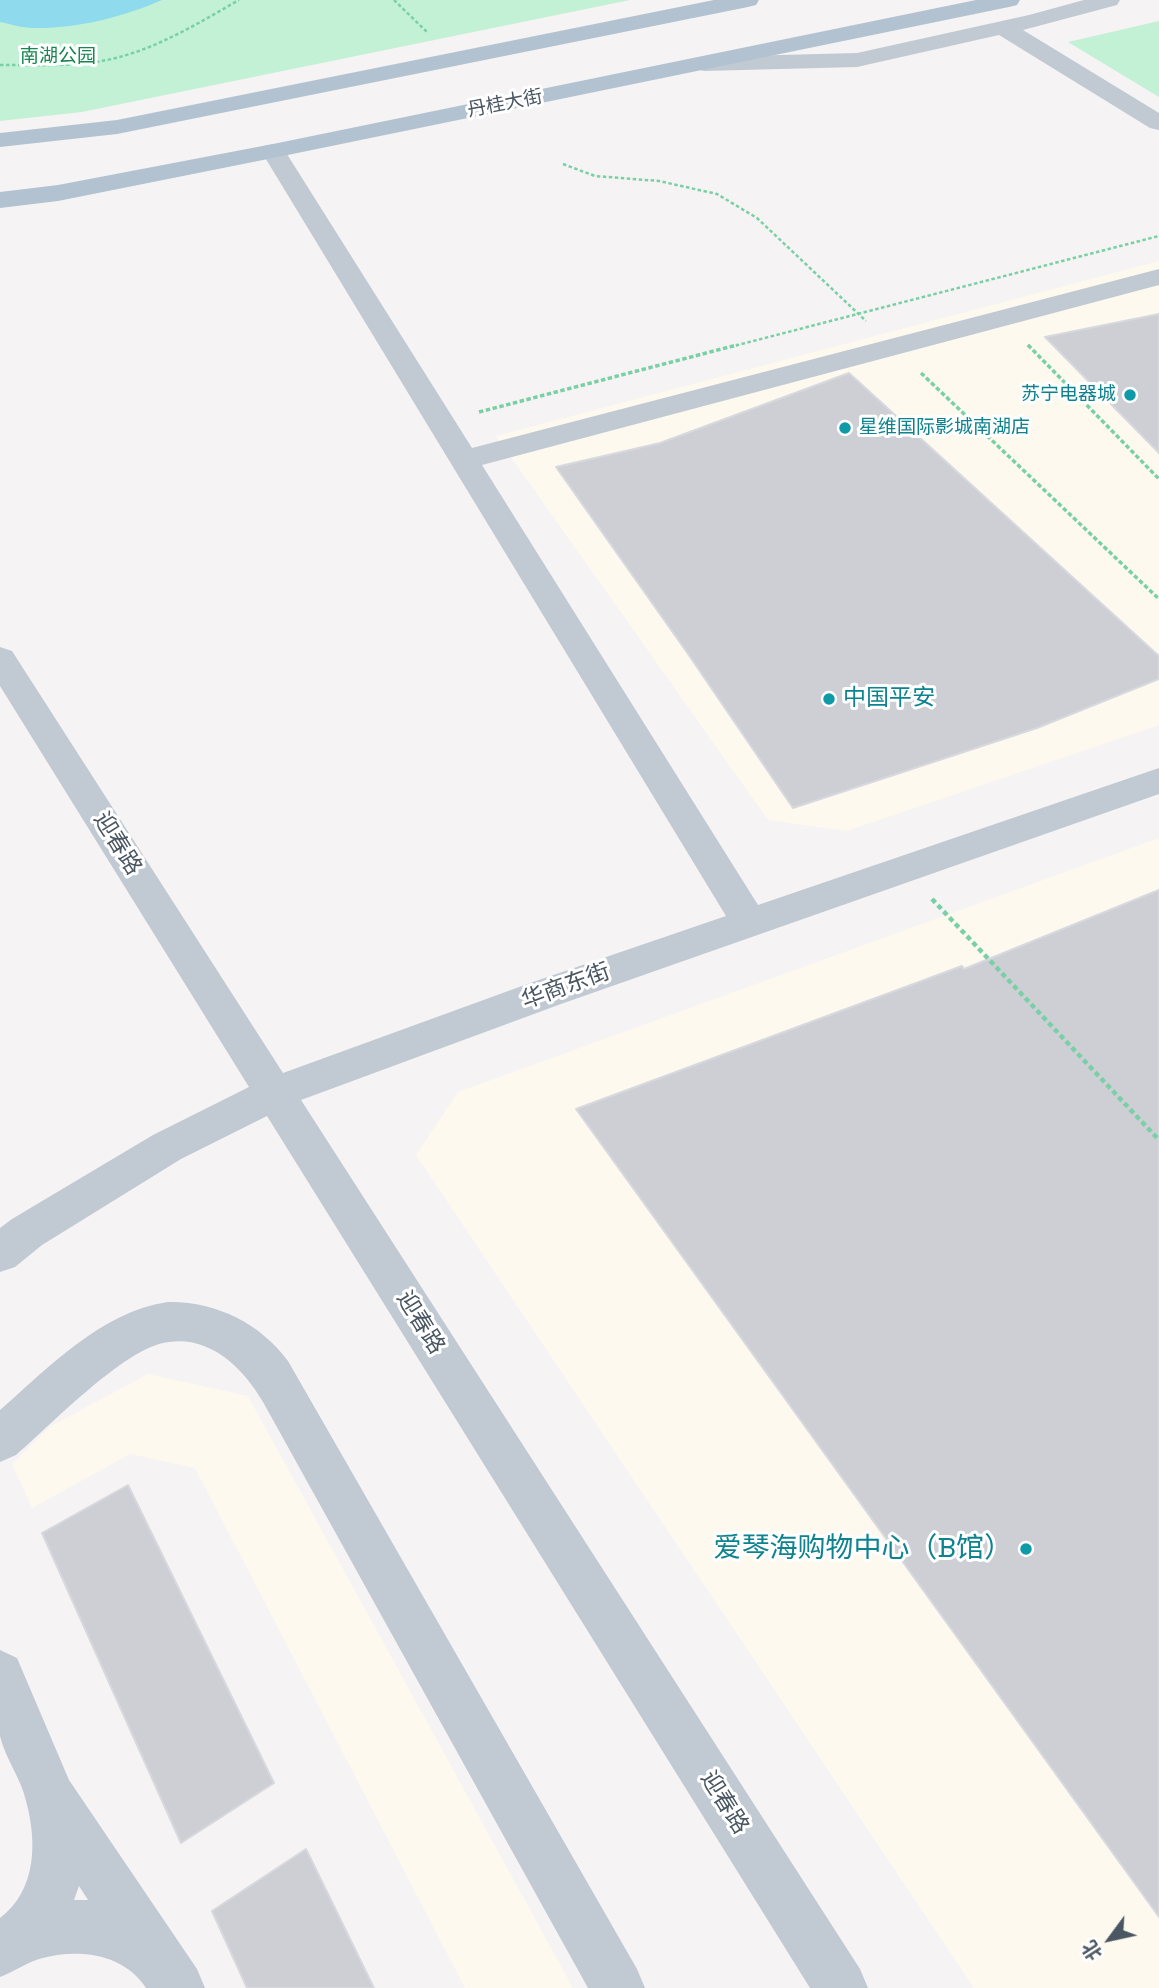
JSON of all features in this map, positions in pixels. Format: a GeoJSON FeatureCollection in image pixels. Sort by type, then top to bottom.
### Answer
{"type":"FeatureCollection","features":[{"type":"Feature","properties":{"kind":"main road"},"geometry":{"type":"LineString","coordinates":[[0,140],[117,127],[748,0]]}},
{"type":"Feature","properties":{"kind":"main road","name":"丹桂大街"},"geometry":{"type":"LineString","coordinates":[[0,200],[58,193],[273,151],[1009,0]]}},
{"type":"Feature","properties":{"kind":"street"},"geometry":{"type":"LineString","coordinates":[[704,64],[857,60],[1003,28],[1109,0]]}},
{"type":"Feature","properties":{"kind":"street"},"geometry":{"type":"LineString","coordinates":[[1003,28],[1159,122]]}},
{"type":"Feature","properties":{"kind":"street"},"geometry":{"type":"LineString","coordinates":[[273,151],[750,923]]}},
{"type":"Feature","properties":{"kind":"street"},"geometry":{"type":"LineString","coordinates":[[464,460],[1159,277]]}},
{"type":"Feature","properties":{"kind":"street","name":"迎春路"},"geometry":{"type":"LineString","coordinates":[[0,659],[841,1988]]}},
{"type":"Feature","properties":{"kind":"street","name":"华商东街"},"geometry":{"type":"LineString","coordinates":[[0,1253],[27,1233],[167,1147],[275,1093],[750,923],[1159,781]]}},
{"type":"Feature","properties":{"kind":"street"},"geometry":{"type":"LineString","coordinates":[[0,1440],[72,1377],[125,1339],[156,1324],[190,1322],[220,1331],[246,1343],[272,1376],[618,1988]]}},
{"type":"Feature","properties":{"kind":"street"},"geometry":{"type":"LineString","coordinates":[[0,1675],[51,1798],[171,1977]]}},
{"type":"Feature","properties":{"kind":"street"},"geometry":{"type":"LineString","coordinates":[[4,1948],[38,1920],[57,1868],[58,1839],[51,1798]]}},
{"type":"Feature","properties":{"kind":"street"},"geometry":{"type":"LineString","coordinates":[[4,1948],[29,1933],[54,1927],[100,1927],[141,1944],[171,1977]]}},
{"type":"Feature","properties":{"kind":"path"},"geometry":{"type":"LineString","coordinates":[[0,65],[77,65],[110,60],[167,39],[239,0]]}},
{"type":"Feature","properties":{"kind":"path"},"geometry":{"type":"LineString","coordinates":[[394,0],[433,38]]}},
{"type":"Feature","properties":{"kind":"path"},"geometry":{"type":"LineString","coordinates":[[441,422],[1159,236]]}},
{"type":"Feature","properties":{"kind":"path"},"geometry":{"type":"LineString","coordinates":[[969,285],[978,295]]}},
{"type":"Feature","properties":{"kind":"path"},"geometry":{"type":"LineString","coordinates":[[1026,343],[1159,479]]}},
{"type":"Feature","properties":{"kind":"path"},"geometry":{"type":"LineString","coordinates":[[904,870],[1159,1140]]}},
{"type":"Feature","properties":{"kind":"shaded area"},"geometry":{"type":"Polygon","coordinates":[[[1159,261],[1159,725],[847,831],[768,820],[496,436],[1159,261]]]}},
{"type":"Feature","properties":{"kind":"shaded area"},"geometry":{"type":"Polygon","coordinates":[[[1159,838],[1159,1988],[974,1988],[416,1155],[458,1092],[1159,838]]]}},
{"type":"Feature","properties":{"kind":"shaded area"},"geometry":{"type":"Polygon","coordinates":[[[148,1374],[248,1396],[573,1988],[465,1988],[195,1468],[130,1454],[32,1508],[12,1464],[51,1426],[148,1374]]]}},
{"type":"Feature","properties":{"kind":"green space","name":"南湖公园"},"geometry":{"type":"Polygon","coordinates":[[[0,0],[630,0],[82,112],[0,121],[0,0]]]}},
{"type":"Feature","properties":{"kind":"green space"},"geometry":{"type":"Polygon","coordinates":[[[1159,21],[1159,97],[1068,42],[1159,21]]]}},
{"type":"Feature","properties":{"kind":"water"},"geometry":{"type":"Polygon","coordinates":[[[0,0],[162,0],[99,21],[33,28],[0,22],[0,0]]]}},
{"type":"Feature","properties":{"kind":"building","name":"苏宁电器城"},"geometry":{"type":"Polygon","coordinates":[[[1159,314],[1159,453],[1045,337],[1159,314]]]}},
{"type":"Feature","properties":{"kind":"building"},"geometry":{"type":"Polygon","coordinates":[[[849,373],[1159,656],[1159,679],[1037,728],[793,808],[556,467],[660,443],[849,373]]]}},
{"type":"Feature","properties":{"kind":"building","name":"爱琴海购物中心（B馆）"},"geometry":{"type":"Polygon","coordinates":[[[1159,890],[1159,1917],[576,1109],[962,966],[964,969],[1159,890]]]}},
{"type":"Feature","properties":{"kind":"building"},"geometry":{"type":"Polygon","coordinates":[[[128,1485],[274,1783],[181,1843],[42,1533],[128,1485]]]}},
{"type":"Feature","properties":{"kind":"building"},"geometry":{"type":"Polygon","coordinates":[[[306,1849],[374,1988],[247,1988],[212,1911],[306,1849]]]}},
{"type":"Feature","properties":{"kind":"place","name":"苏宁电器城"},"geometry":{"type":"Point","coordinates":[1130,395]}},
{"type":"Feature","properties":{"kind":"place","name":"星维国际影城南湖店"},"geometry":{"type":"Point","coordinates":[845,428]}},
{"type":"Feature","properties":{"kind":"place","name":"中国平安"},"geometry":{"type":"Point","coordinates":[829,699]}},
{"type":"Feature","properties":{"kind":"place","name":"爱琴海购物中心（B馆）"},"geometry":{"type":"Point","coordinates":[1026,1549]}}]}
